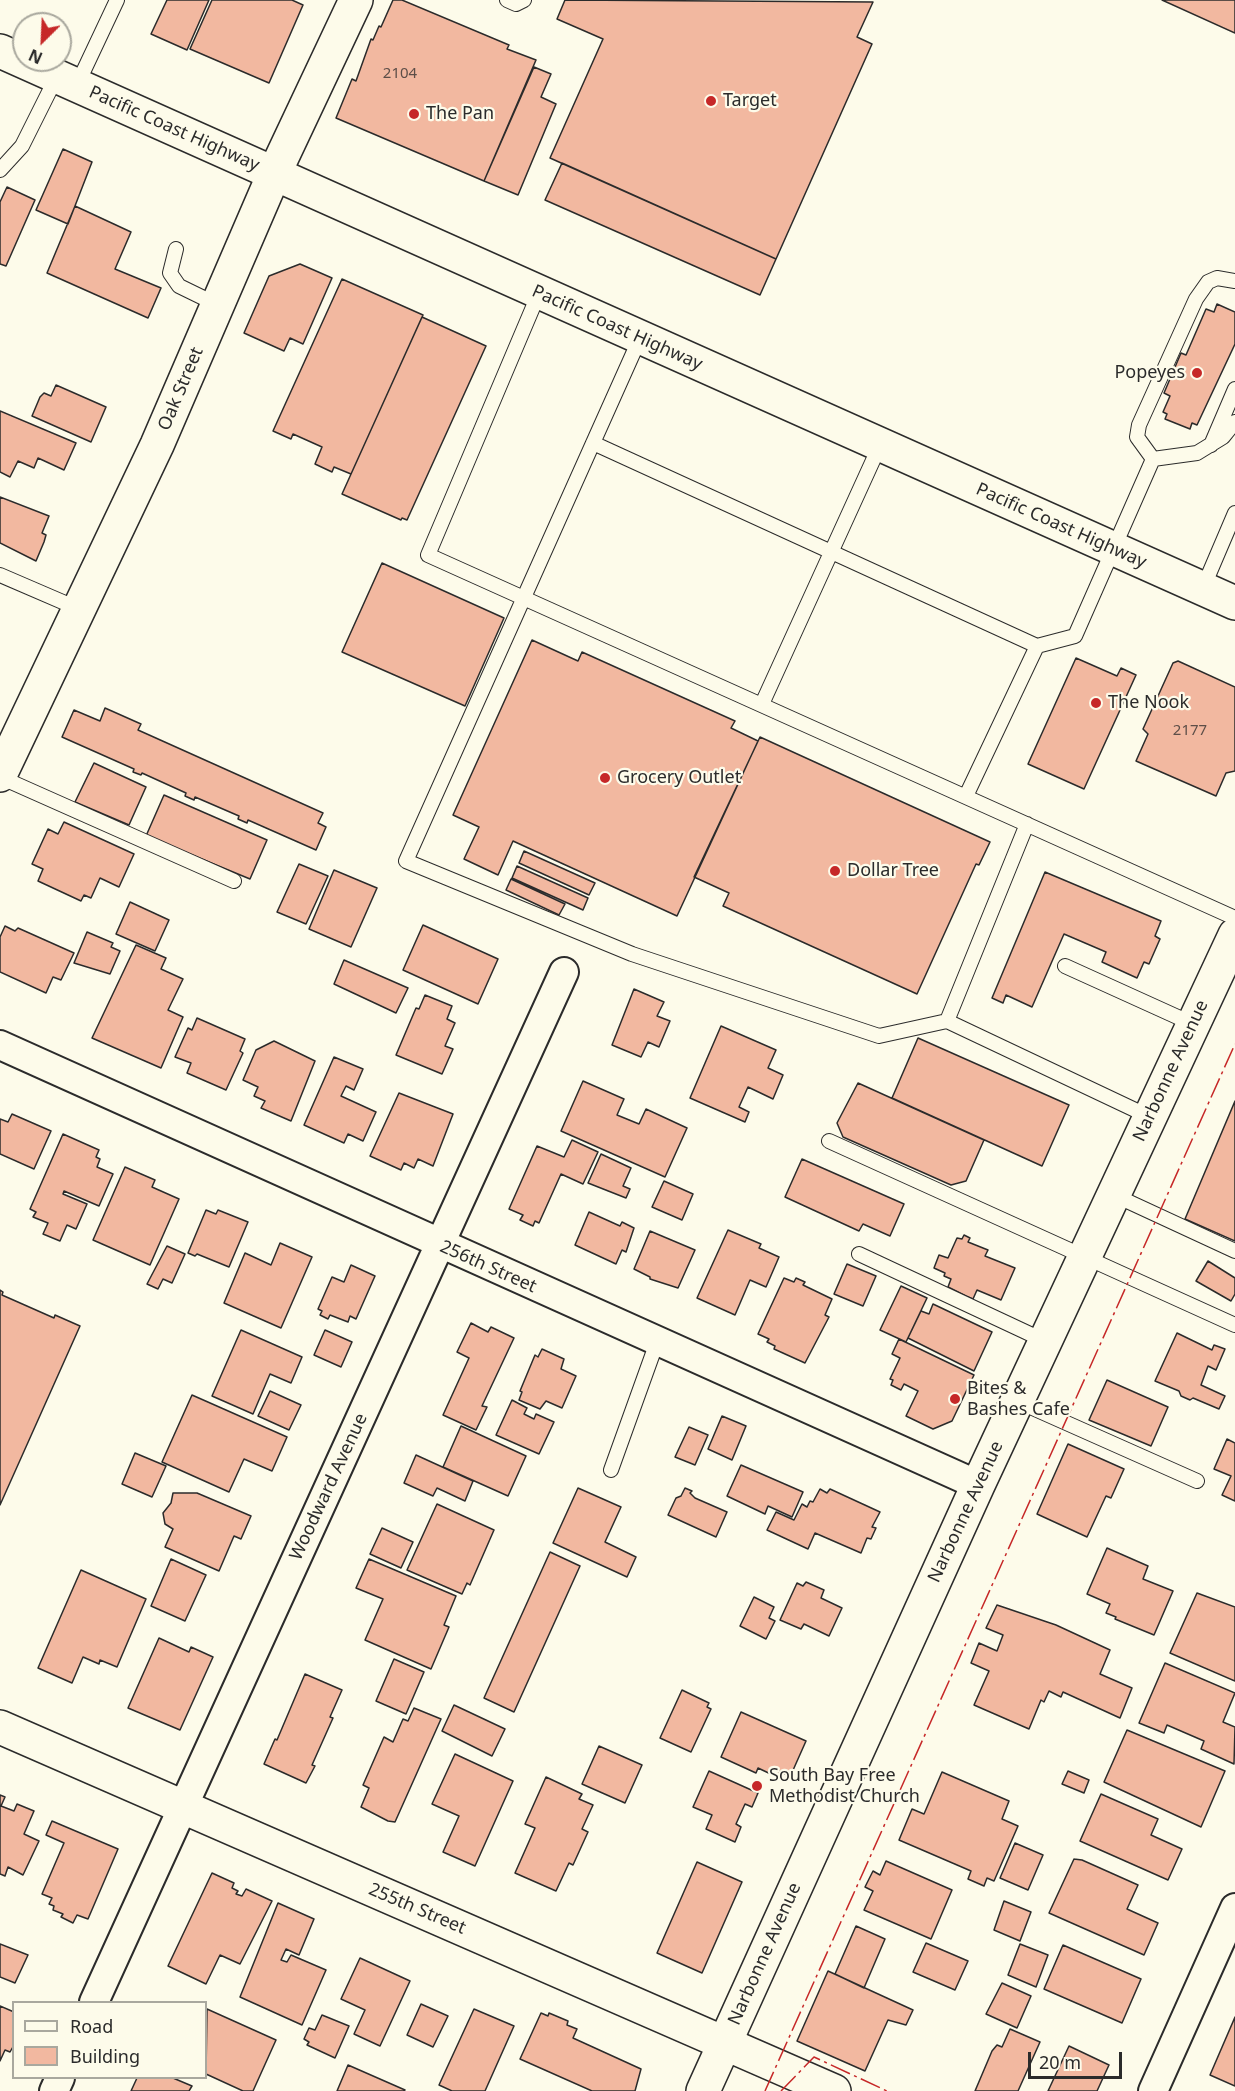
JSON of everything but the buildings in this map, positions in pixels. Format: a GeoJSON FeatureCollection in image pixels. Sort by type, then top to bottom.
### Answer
{"type":"FeatureCollection","features":[{"type":"Feature","properties":{"kind":"main road","name":"Oak Street"},"geometry":{"type":"LineString","coordinates":[[0,776],[157,446],[274,174],[356,0]]}},
{"type":"Feature","properties":{"kind":"main road","name":"Pacific Coast Highway"},"geometry":{"type":"LineString","coordinates":[[0,51],[539,294],[1235,603]]}},
{"type":"Feature","properties":{"kind":"main road","name":"Narbonne Avenue"},"geometry":{"type":"LineString","coordinates":[[704,2091],[978,1485],[1235,935]]}},
{"type":"Feature","properties":{"kind":"main road","name":"255th Street"},"geometry":{"type":"LineString","coordinates":[[0,1727],[181,1808],[834,2091]]}},
{"type":"Feature","properties":{"kind":"street","name":"Woodward Avenue"},"geometry":{"type":"LineString","coordinates":[[94,2001],[564,972]]}},
{"type":"Feature","properties":{"kind":"street","name":"256th Street"},"geometry":{"type":"LineString","coordinates":[[0,1045],[440,1245],[978,1485]]}},
{"type":"Feature","properties":{"kind":"street"},"geometry":{"type":"LineString","coordinates":[[1153,2091],[1235,1908]]}},
{"type":"Feature","properties":{"kind":"lane"},"geometry":{"type":"LineString","coordinates":[[0,170],[22,146],[117,0]]}},
{"type":"Feature","properties":{"kind":"lane"},"geometry":{"type":"LineString","coordinates":[[507,0],[516,4],[524,0]]}},
{"type":"Feature","properties":{"kind":"lane"},"geometry":{"type":"LineString","coordinates":[[176,249],[170,273],[179,286],[218,304]]}},
{"type":"Feature","properties":{"kind":"lane"},"geometry":{"type":"LineString","coordinates":[[1153,459],[1137,437],[1139,425],[1196,299],[1208,282],[1217,278],[1235,281]]}},
{"type":"Feature","properties":{"kind":"lane"},"geometry":{"type":"LineString","coordinates":[[539,294],[428,555],[1235,918]]}},
{"type":"Feature","properties":{"kind":"lane"},"geometry":{"type":"LineString","coordinates":[[640,338],[406,861],[632,954],[879,1036],[947,1021],[1150,1117]]}},
{"type":"Feature","properties":{"kind":"lane"},"geometry":{"type":"LineString","coordinates":[[1211,445],[1235,389]]}},
{"type":"Feature","properties":{"kind":"lane"},"geometry":{"type":"LineString","coordinates":[[1153,459],[1181,457],[1211,445],[1232,428],[1235,422]]}},
{"type":"Feature","properties":{"kind":"lane"},"geometry":{"type":"LineString","coordinates":[[593,443],[1036,646],[1075,636],[1153,459]]}},
{"type":"Feature","properties":{"kind":"lane"},"geometry":{"type":"LineString","coordinates":[[762,704],[880,445]]}},
{"type":"Feature","properties":{"kind":"lane"},"geometry":{"type":"LineString","coordinates":[[1202,589],[1235,513]]}},
{"type":"Feature","properties":{"kind":"lane"},"geometry":{"type":"LineString","coordinates":[[0,575],[79,609]]}},
{"type":"Feature","properties":{"kind":"lane"},"geometry":{"type":"LineString","coordinates":[[966,796],[1036,646]]}},
{"type":"Feature","properties":{"kind":"lane"},"geometry":{"type":"LineString","coordinates":[[0,776],[234,881]]}},
{"type":"Feature","properties":{"kind":"lane"},"geometry":{"type":"LineString","coordinates":[[947,1021],[1027,824]]}},
{"type":"Feature","properties":{"kind":"lane"},"geometry":{"type":"LineString","coordinates":[[1065,966],[1194,1024]]}},
{"type":"Feature","properties":{"kind":"lane"},"geometry":{"type":"LineString","coordinates":[[829,1141],[1085,1255],[1235,1325]]}},
{"type":"Feature","properties":{"kind":"lane"},"geometry":{"type":"LineString","coordinates":[[1114,1195],[1235,1251]]}},
{"type":"Feature","properties":{"kind":"lane"},"geometry":{"type":"LineString","coordinates":[[860,1254],[1045,1341]]}},
{"type":"Feature","properties":{"kind":"lane"},"geometry":{"type":"LineString","coordinates":[[611,1470],[657,1342]]}},
{"type":"Feature","properties":{"kind":"lane"},"geometry":{"type":"LineString","coordinates":[[1017,1401],[1197,1480]]}},
{"type":"Feature","properties":{"kind":"power"},"geometry":{"type":"LineString","coordinates":[[765,2091],[1235,1044]]}},
{"type":"Feature","properties":{"kind":"power"},"geometry":{"type":"LineString","coordinates":[[781,2091],[814,2057],[887,2091]]}},
{"type":"Feature","properties":{"kind":"place","name":"Target"},"geometry":{"type":"Point","coordinates":[711,101]}},
{"type":"Feature","properties":{"kind":"place","name":"The Pan"},"geometry":{"type":"Point","coordinates":[414,114]}},
{"type":"Feature","properties":{"kind":"place","name":"Popeyes"},"geometry":{"type":"Point","coordinates":[1197,373]}},
{"type":"Feature","properties":{"kind":"place","name":"The Nook"},"geometry":{"type":"Point","coordinates":[1096,703]}},
{"type":"Feature","properties":{"kind":"place","name":"Grocery Outlet"},"geometry":{"type":"Point","coordinates":[605,778]}},
{"type":"Feature","properties":{"kind":"place","name":"Dollar Tree"},"geometry":{"type":"Point","coordinates":[835,871]}},
{"type":"Feature","properties":{"kind":"place","name":"Bites & Bashes Cafe"},"geometry":{"type":"Point","coordinates":[955,1399]}},
{"type":"Feature","properties":{"kind":"place","name":"South Bay Free Methodist Church"},"geometry":{"type":"Point","coordinates":[757,1786]}}]}
